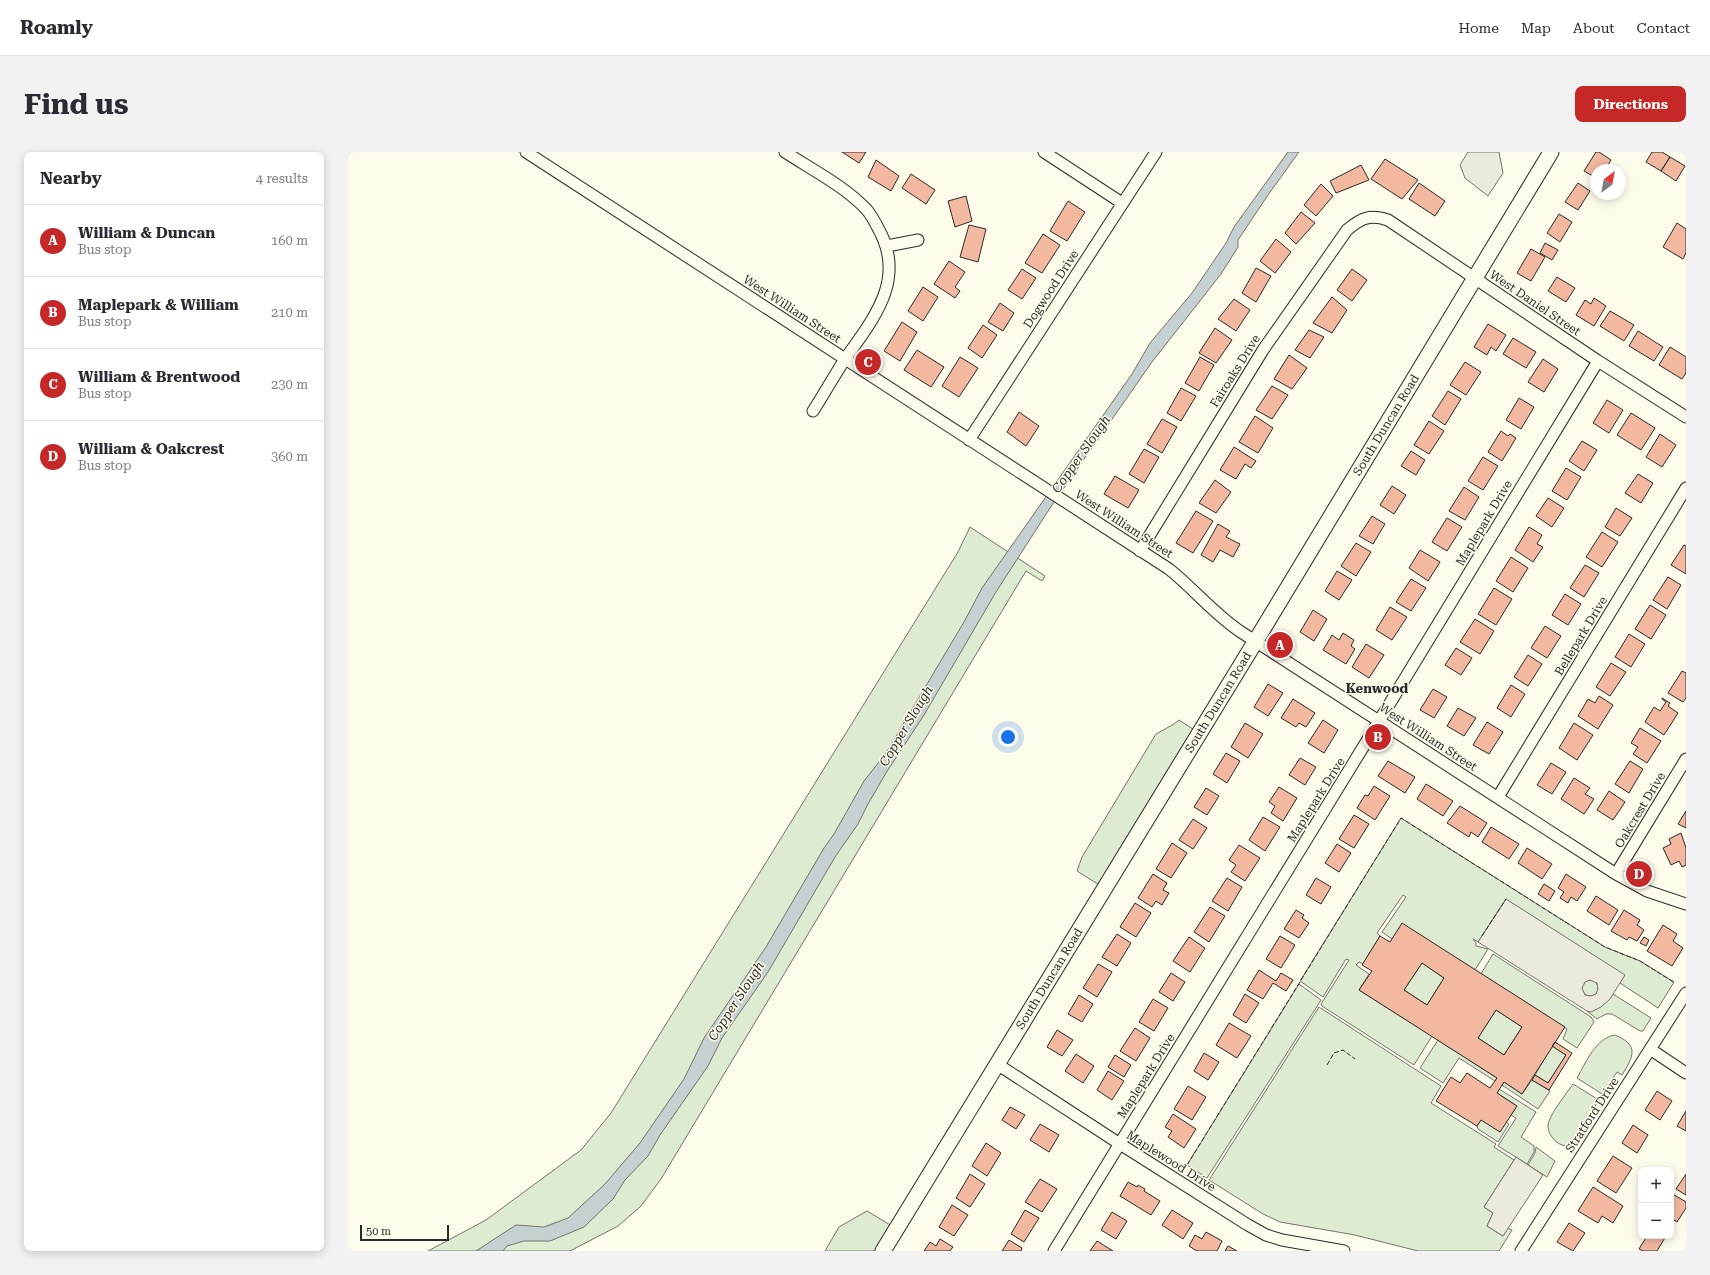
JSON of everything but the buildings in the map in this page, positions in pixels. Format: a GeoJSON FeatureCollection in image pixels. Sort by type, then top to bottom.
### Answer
{"type":"FeatureCollection","features":[{"type":"Feature","properties":{"kind":"main road","name":"South Duncan Road"},"geometry":{"type":"LineString","coordinates":[[883,1251],[1551,152]]}},
{"type":"Feature","properties":{"kind":"street","name":"West William Street"},"geometry":{"type":"LineString","coordinates":[[526,152],[1169,569],[1186,582],[1225,620],[1255,641],[1616,874],[1647,891],[1686,904]]}},
{"type":"Feature","properties":{"kind":"street"},"geometry":{"type":"LineString","coordinates":[[785,152],[853,197],[867,210],[887,246],[890,268],[884,298],[866,330],[845,359],[813,411]]}},
{"type":"Feature","properties":{"kind":"street"},"geometry":{"type":"LineString","coordinates":[[1044,152],[1122,204]]}},
{"type":"Feature","properties":{"kind":"street","name":"Dogwood Drive"},"geometry":{"type":"LineString","coordinates":[[969,440],[1156,152]]}},
{"type":"Feature","properties":{"kind":"street","name":"West Daniel Street"},"geometry":{"type":"LineString","coordinates":[[1368,217],[1379,217],[1388,220],[1598,361],[1686,417]]}},
{"type":"Feature","properties":{"kind":"street","name":"Fairoaks Drive"},"geometry":{"type":"LineString","coordinates":[[1140,551],[1263,350],[1347,230],[1357,222],[1368,217]]}},
{"type":"Feature","properties":{"kind":"street"},"geometry":{"type":"LineString","coordinates":[[887,246],[918,240]]}},
{"type":"Feature","properties":{"kind":"street","name":"Maplepark Drive"},"geometry":{"type":"LineString","coordinates":[[1054,1251],[1380,721],[1598,361]]}},
{"type":"Feature","properties":{"kind":"street","name":"Bellepark Drive"},"geometry":{"type":"LineString","coordinates":[[1498,798],[1686,488]]}},
{"type":"Feature","properties":{"kind":"street","name":"Oakcrest Drive"},"geometry":{"type":"LineString","coordinates":[[1616,874],[1686,759]]}},
{"type":"Feature","properties":{"kind":"street","name":"Stratford Drive"},"geometry":{"type":"LineString","coordinates":[[1521,1251],[1686,993]]}},
{"type":"Feature","properties":{"kind":"street"},"geometry":{"type":"LineString","coordinates":[[1650,1049],[1686,1073]]}},
{"type":"Feature","properties":{"kind":"street","name":"Maplewood Drive"},"geometry":{"type":"LineString","coordinates":[[997,1064],[1248,1226],[1266,1235],[1282,1240],[1344,1251]]}},
{"type":"Feature","properties":{"kind":"green space"},"geometry":{"type":"Polygon","coordinates":[[[970,527],[1045,576],[1042,581],[1026,571],[661,1179],[641,1206],[618,1226],[570,1251],[428,1251],[486,1220],[581,1150],[611,1113],[958,552],[970,527]]]}},
{"type":"Feature","properties":{"kind":"green space"},"geometry":{"type":"Polygon","coordinates":[[[1179,720],[1199,733],[1104,888],[1077,871],[1082,857],[1156,734],[1179,720]]]}},
{"type":"Feature","properties":{"kind":"green space"},"geometry":{"type":"Polygon","coordinates":[[[1401,818],[1605,947],[1640,961],[1674,982],[1658,1008],[1620,983],[1506,899],[1478,942],[1473,939],[1476,946],[1488,949],[1475,970],[1392,939],[1382,932],[1406,897],[1403,895],[1377,933],[1380,936],[1363,964],[1359,962],[1356,965],[1369,974],[1359,990],[1432,1036],[1414,1065],[1322,1006],[1321,1004],[1349,960],[1346,959],[1323,997],[1300,981],[1401,818]]]}},
{"type":"Feature","properties":{"kind":"green space"},"geometry":{"type":"Polygon","coordinates":[[[1493,954],[1591,1017],[1594,1022],[1577,1048],[1563,1039],[1567,1029],[1481,974],[1493,954]]]}},
{"type":"Feature","properties":{"kind":"green space"},"geometry":{"type":"Polygon","coordinates":[[[1422,963],[1444,978],[1427,1005],[1404,990],[1422,963]]]}},
{"type":"Feature","properties":{"kind":"green space"},"geometry":{"type":"Polygon","coordinates":[[[1590,980],[1596,982],[1598,988],[1596,994],[1590,996],[1584,994],[1582,988],[1584,982],[1590,980]]]}},
{"type":"Feature","properties":{"kind":"green space"},"geometry":{"type":"Polygon","coordinates":[[[1299,984],[1321,1000],[1207,1178],[1187,1165],[1299,984]]]}},
{"type":"Feature","properties":{"kind":"green space"},"geometry":{"type":"Polygon","coordinates":[[[1613,994],[1651,1018],[1643,1031],[1640,1031],[1612,1014],[1606,1014],[1597,1019],[1587,1011],[1594,1010],[1602,1006],[1613,994]]]}},
{"type":"Feature","properties":{"kind":"green space"},"geometry":{"type":"Polygon","coordinates":[[[1319,1007],[1441,1086],[1431,1103],[1496,1144],[1494,1147],[1514,1160],[1484,1207],[1493,1213],[1487,1226],[1503,1236],[1508,1228],[1512,1230],[1499,1251],[1418,1251],[1355,1235],[1280,1222],[1263,1214],[1209,1180],[1319,1007]]]}},
{"type":"Feature","properties":{"kind":"green space"},"geometry":{"type":"Polygon","coordinates":[[[1496,1010],[1522,1027],[1504,1055],[1478,1038],[1496,1010]]]}},
{"type":"Feature","properties":{"kind":"green space"},"geometry":{"type":"Polygon","coordinates":[[[1615,1035],[1623,1039],[1631,1047],[1631,1057],[1622,1075],[1617,1072],[1602,1094],[1577,1078],[1588,1058],[1597,1046],[1608,1037],[1615,1035]]]}},
{"type":"Feature","properties":{"kind":"green space"},"geometry":{"type":"Polygon","coordinates":[[[1438,1040],[1497,1078],[1495,1081],[1459,1058],[1443,1083],[1420,1068],[1438,1040]]]}},
{"type":"Feature","properties":{"kind":"green space"},"geometry":{"type":"Polygon","coordinates":[[[1552,1046],[1566,1055],[1548,1083],[1535,1075],[1552,1046]]]}},
{"type":"Feature","properties":{"kind":"green space"},"geometry":{"type":"Polygon","coordinates":[[[1532,1080],[1550,1091],[1538,1109],[1502,1085],[1504,1082],[1522,1094],[1532,1080]]]}},
{"type":"Feature","properties":{"kind":"green space"},"geometry":{"type":"Polygon","coordinates":[[[1573,1084],[1599,1100],[1585,1122],[1589,1125],[1581,1138],[1570,1146],[1565,1146],[1553,1139],[1548,1126],[1551,1116],[1573,1084]]]}},
{"type":"Feature","properties":{"kind":"green space"},"geometry":{"type":"Polygon","coordinates":[[[1499,1089],[1536,1112],[1521,1137],[1534,1146],[1534,1152],[1527,1164],[1498,1146],[1516,1118],[1511,1115],[1517,1106],[1497,1093],[1499,1089]]]}},
{"type":"Feature","properties":{"kind":"green space"},"geometry":{"type":"Polygon","coordinates":[[[1481,1120],[1506,1122],[1509,1124],[1498,1142],[1478,1129],[1477,1126],[1481,1120]]]}},
{"type":"Feature","properties":{"kind":"green space"},"geometry":{"type":"Polygon","coordinates":[[[1536,1147],[1555,1161],[1547,1177],[1528,1165],[1535,1153],[1536,1147]]]}},
{"type":"Feature","properties":{"kind":"green space"},"geometry":{"type":"Polygon","coordinates":[[[867,1211],[897,1229],[883,1251],[825,1251],[839,1227],[867,1211]]]}},
{"type":"Feature","properties":{"kind":"shaded area"},"geometry":{"type":"Polygon","coordinates":[[[1468,152],[1499,152],[1503,173],[1488,196],[1465,178],[1460,165],[1468,152]]]}},
{"type":"Feature","properties":{"kind":"shaded area"},"geometry":{"type":"Polygon","coordinates":[[[1506,899],[1625,975],[1610,999],[1601,1007],[1591,1012],[1587,1011],[1478,942],[1506,899]],[[1590,980],[1585,982],[1582,988],[1585,995],[1591,996],[1596,994],[1598,989],[1597,983],[1590,980]]]}},
{"type":"Feature","properties":{"kind":"shaded area"},"geometry":{"type":"Polygon","coordinates":[[[1516,1157],[1543,1175],[1503,1236],[1487,1226],[1493,1213],[1484,1207],[1516,1157]]]}},
{"type":"Feature","properties":{"kind":"water","name":"Copper Slough"},"geometry":{"type":"Polygon","coordinates":[[[1288,152],[1299,152],[1238,240],[1238,247],[1221,274],[1152,362],[1052,505],[996,592],[924,715],[886,773],[858,824],[835,857],[768,972],[722,1038],[708,1066],[660,1135],[648,1156],[625,1180],[613,1199],[584,1227],[550,1241],[524,1241],[507,1246],[503,1251],[476,1251],[516,1225],[544,1227],[568,1218],[605,1184],[640,1143],[684,1079],[704,1038],[766,947],[864,781],[886,753],[964,622],[982,588],[1132,374],[1150,343],[1192,293],[1226,243],[1234,227],[1288,152]]]}},
{"type":"Feature","properties":{"kind":"fence"},"geometry":{"type":"LineString","coordinates":[[1187,1165],[1401,818],[1605,947],[1640,961],[1675,983]]}},
{"type":"Feature","properties":{"kind":"fence"},"geometry":{"type":"LineString","coordinates":[[1482,936],[1506,899]]}},
{"type":"Feature","properties":{"kind":"fence"},"geometry":{"type":"LineString","coordinates":[[1327,1065],[1334,1053],[1343,1050],[1355,1059]]}},
{"type":"Feature","properties":{"kind":"place","name":"William & Brentwood"},"geometry":{"type":"Point","coordinates":[868,362]}},
{"type":"Feature","properties":{"kind":"place","name":"William & Duncan"},"geometry":{"type":"Point","coordinates":[1280,645]}},
{"type":"Feature","properties":{"kind":"place","name":"Maplepark & William"},"geometry":{"type":"Point","coordinates":[1378,737]}},
{"type":"Feature","properties":{"kind":"place","name":"William & Oakcrest"},"geometry":{"type":"Point","coordinates":[1639,874]}},
{"type":"Feature","properties":{"kind":"district","name":"Kenwood"},"geometry":{"type":"Point","coordinates":[1377,688]}}]}
